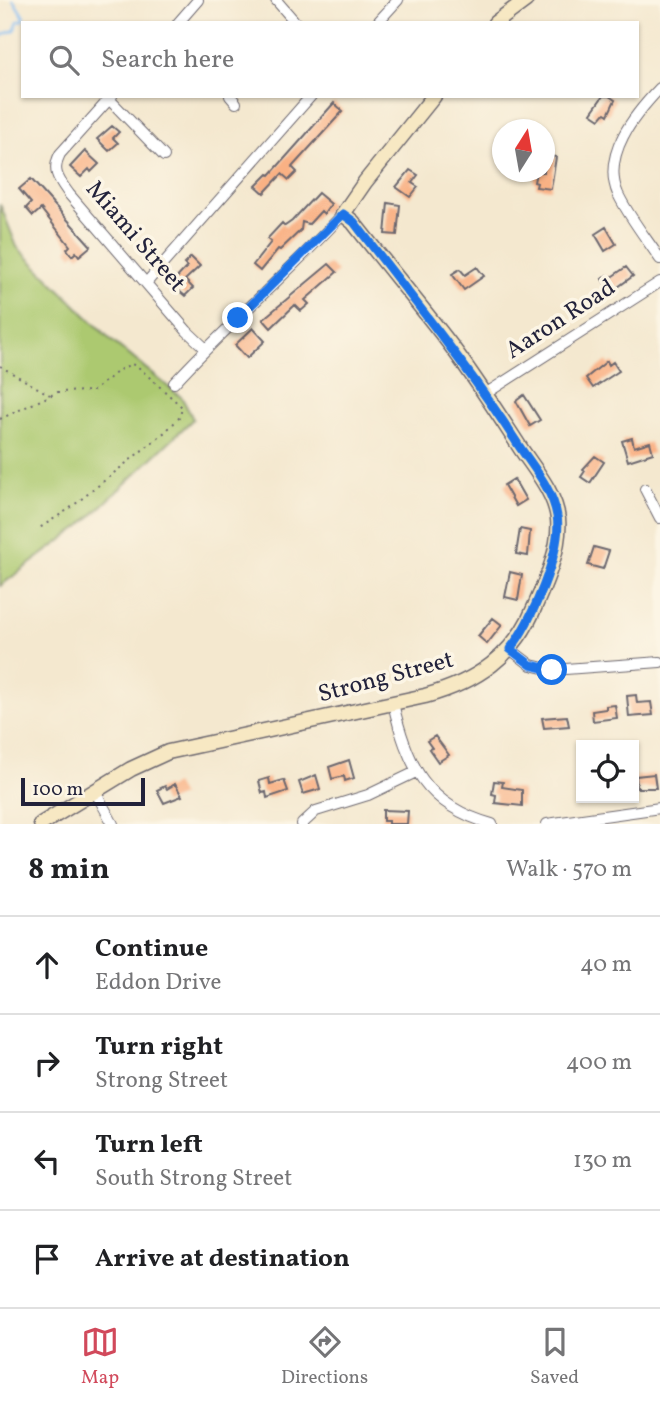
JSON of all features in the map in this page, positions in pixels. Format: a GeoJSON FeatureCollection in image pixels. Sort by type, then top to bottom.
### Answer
{"type":"FeatureCollection","features":[{"type":"Feature","properties":{"kind":"street"},"geometry":{"type":"LineString","coordinates":[[180,21],[198,0]]}},
{"type":"Feature","properties":{"kind":"street"},"geometry":{"type":"LineString","coordinates":[[276,0],[294,21]]}},
{"type":"Feature","properties":{"kind":"street"},"geometry":{"type":"LineString","coordinates":[[379,21],[398,0]]}},
{"type":"Feature","properties":{"kind":"street"},"geometry":{"type":"LineString","coordinates":[[498,21],[526,0]]}},
{"type":"Feature","properties":{"kind":"street"},"geometry":{"type":"LineString","coordinates":[[660,88],[622,139],[616,153],[614,176],[619,196],[660,259]]}},
{"type":"Feature","properties":{"kind":"street"},"geometry":{"type":"LineString","coordinates":[[111,98],[164,156]]}},
{"type":"Feature","properties":{"kind":"street","name":"Miami Street"},"geometry":{"type":"LineString","coordinates":[[111,98],[66,146],[56,162],[55,171],[187,331],[206,349]]}},
{"type":"Feature","properties":{"kind":"street"},"geometry":{"type":"LineString","coordinates":[[147,282],[310,98]]}},
{"type":"Feature","properties":{"kind":"street"},"geometry":{"type":"LineString","coordinates":[[174,383],[343,214],[365,182],[432,98]]}},
{"type":"Feature","properties":{"kind":"street","name":"Strong Street"},"geometry":{"type":"LineString","coordinates":[[41,824],[147,760],[168,752],[393,703],[461,684],[488,668],[510,649],[526,626],[538,600],[555,548],[558,524],[556,508],[485,394],[354,222],[343,214]]}},
{"type":"Feature","properties":{"kind":"street","name":"Aaron Road"},"geometry":{"type":"LineString","coordinates":[[485,394],[660,282]]}},
{"type":"Feature","properties":{"kind":"street"},"geometry":{"type":"LineString","coordinates":[[645,489],[660,518]]}},
{"type":"Feature","properties":{"kind":"street"},"geometry":{"type":"LineString","coordinates":[[510,649],[531,665],[552,670],[660,662]]}},
{"type":"Feature","properties":{"kind":"street"},"geometry":{"type":"LineString","coordinates":[[393,703],[403,744],[416,772],[453,807],[492,824]]}},
{"type":"Feature","properties":{"kind":"street"},"geometry":{"type":"LineString","coordinates":[[302,824],[316,811],[390,786],[416,772]]}},
{"type":"Feature","properties":{"kind":"street"},"geometry":{"type":"LineString","coordinates":[[95,791],[113,824]]}},
{"type":"Feature","properties":{"kind":"street"},"geometry":{"type":"LineString","coordinates":[[547,824],[660,808]]}},
{"type":"Feature","properties":{"kind":"path"},"geometry":{"type":"LineString","coordinates":[[0,419],[63,390],[93,391],[131,364],[137,366],[179,402],[182,412],[174,424],[69,509],[38,529]]}},
{"type":"Feature","properties":{"kind":"path"},"geometry":{"type":"LineString","coordinates":[[0,366],[50,395]]}},
{"type":"Feature","properties":{"kind":"green space"},"geometry":{"type":"Polygon","coordinates":[[[0,204],[17,247],[112,341],[182,398],[193,419],[82,525],[0,586],[0,204]]]}},
{"type":"Feature","properties":{"kind":"building"},"geometry":{"type":"Polygon","coordinates":[[[602,98],[615,100],[608,115],[605,113],[600,119],[591,113],[602,98]]]}},
{"type":"Feature","properties":{"kind":"building"},"geometry":{"type":"Polygon","coordinates":[[[334,103],[343,111],[292,167],[297,172],[289,180],[282,174],[264,193],[256,186],[270,175],[334,103]]]}},
{"type":"Feature","properties":{"kind":"building"},"geometry":{"type":"Polygon","coordinates":[[[112,126],[119,132],[113,138],[118,143],[109,151],[97,139],[112,126]]]}},
{"type":"Feature","properties":{"kind":"building"},"geometry":{"type":"Polygon","coordinates":[[[85,151],[99,164],[81,177],[70,167],[85,151]]]}},
{"type":"Feature","properties":{"kind":"building"},"geometry":{"type":"Polygon","coordinates":[[[410,170],[418,175],[412,183],[418,187],[410,197],[396,187],[410,170]]]}},
{"type":"Feature","properties":{"kind":"building"},"geometry":{"type":"Polygon","coordinates":[[[31,179],[91,246],[79,256],[76,252],[72,256],[67,249],[70,246],[41,209],[33,216],[26,208],[31,203],[19,189],[31,179]]]}},
{"type":"Feature","properties":{"kind":"building"},"geometry":{"type":"Polygon","coordinates":[[[534,182],[552,182],[551,189],[536,187],[537,183],[534,182]]]}},
{"type":"Feature","properties":{"kind":"building"},"geometry":{"type":"Polygon","coordinates":[[[318,193],[331,204],[324,214],[321,211],[309,224],[302,222],[301,230],[278,249],[260,271],[253,265],[271,242],[267,239],[282,223],[285,226],[292,221],[318,193]]]}},
{"type":"Feature","properties":{"kind":"building"},"geometry":{"type":"Polygon","coordinates":[[[388,203],[400,205],[397,235],[385,234],[388,203]]]}},
{"type":"Feature","properties":{"kind":"building"},"geometry":{"type":"Polygon","coordinates":[[[606,227],[616,244],[605,251],[595,234],[606,227]]]}},
{"type":"Feature","properties":{"kind":"building"},"geometry":{"type":"Polygon","coordinates":[[[191,257],[200,266],[185,280],[193,288],[185,296],[171,284],[187,267],[184,264],[191,257]]]}},
{"type":"Feature","properties":{"kind":"building"},"geometry":{"type":"Polygon","coordinates":[[[329,264],[337,272],[305,300],[309,304],[301,311],[295,305],[271,328],[263,319],[329,264]]]}},
{"type":"Feature","properties":{"kind":"building"},"geometry":{"type":"Polygon","coordinates":[[[477,267],[484,276],[464,290],[452,274],[460,269],[465,275],[477,267]]]}},
{"type":"Feature","properties":{"kind":"building"},"geometry":{"type":"Polygon","coordinates":[[[626,267],[633,276],[611,292],[602,279],[607,275],[610,278],[626,267]]]}},
{"type":"Feature","properties":{"kind":"building"},"geometry":{"type":"Polygon","coordinates":[[[253,328],[265,341],[247,358],[235,345],[253,328]]]}},
{"type":"Feature","properties":{"kind":"building"},"geometry":{"type":"Polygon","coordinates":[[[607,361],[609,365],[613,362],[619,371],[593,388],[586,378],[607,361]]]}},
{"type":"Feature","properties":{"kind":"building"},"geometry":{"type":"Polygon","coordinates":[[[524,395],[540,420],[530,426],[516,401],[524,395]]]}},
{"type":"Feature","properties":{"kind":"building"},"geometry":{"type":"Polygon","coordinates":[[[632,438],[634,447],[650,442],[653,453],[628,461],[622,441],[632,438]]]}},
{"type":"Feature","properties":{"kind":"building"},"geometry":{"type":"Polygon","coordinates":[[[595,456],[604,462],[590,483],[581,477],[585,471],[583,469],[595,456]]]}},
{"type":"Feature","properties":{"kind":"building"},"geometry":{"type":"Polygon","coordinates":[[[514,479],[526,500],[516,506],[504,485],[514,479]]]}},
{"type":"Feature","properties":{"kind":"building"},"geometry":{"type":"Polygon","coordinates":[[[520,529],[530,531],[528,556],[516,554],[520,529]]]}},
{"type":"Feature","properties":{"kind":"building"},"geometry":{"type":"Polygon","coordinates":[[[594,547],[609,551],[603,569],[588,565],[594,547]]]}},
{"type":"Feature","properties":{"kind":"building"},"geometry":{"type":"Polygon","coordinates":[[[510,572],[522,575],[518,600],[505,597],[510,572]]]}},
{"type":"Feature","properties":{"kind":"building"},"geometry":{"type":"Polygon","coordinates":[[[493,618],[502,625],[487,644],[478,636],[493,618]]]}},
{"type":"Feature","properties":{"kind":"building"},"geometry":{"type":"Polygon","coordinates":[[[636,695],[637,703],[651,702],[653,715],[629,717],[627,696],[636,695]]]}},
{"type":"Feature","properties":{"kind":"building"},"geometry":{"type":"Polygon","coordinates":[[[615,705],[617,718],[593,721],[592,711],[615,705]]]}},
{"type":"Feature","properties":{"kind":"building"},"geometry":{"type":"Polygon","coordinates":[[[567,716],[569,726],[544,728],[542,718],[567,716]]]}},
{"type":"Feature","properties":{"kind":"building"},"geometry":{"type":"Polygon","coordinates":[[[435,736],[449,755],[438,762],[427,741],[435,736]]]}},
{"type":"Feature","properties":{"kind":"building"},"geometry":{"type":"Polygon","coordinates":[[[349,760],[354,778],[345,781],[344,776],[332,779],[329,767],[349,760]]]}},
{"type":"Feature","properties":{"kind":"building"},"geometry":{"type":"Polygon","coordinates":[[[654,774],[656,788],[639,788],[639,776],[654,774]]]}},
{"type":"Feature","properties":{"kind":"building"},"geometry":{"type":"Polygon","coordinates":[[[316,775],[320,789],[303,794],[299,782],[316,775]]]}},
{"type":"Feature","properties":{"kind":"building"},"geometry":{"type":"Polygon","coordinates":[[[269,778],[270,784],[284,780],[288,791],[267,798],[266,792],[262,793],[259,781],[269,778]]]}},
{"type":"Feature","properties":{"kind":"building"},"geometry":{"type":"Polygon","coordinates":[[[494,781],[503,782],[502,787],[522,790],[522,806],[495,803],[496,795],[492,794],[494,781]]]}},
{"type":"Feature","properties":{"kind":"building"},"geometry":{"type":"Polygon","coordinates":[[[175,784],[182,796],[164,803],[157,790],[165,786],[167,789],[175,784]]]}},
{"type":"Feature","properties":{"kind":"building"},"geometry":{"type":"Polygon","coordinates":[[[383,810],[408,811],[407,824],[388,824],[388,821],[383,821],[383,810]]]}},
{"type":"Feature","properties":{"kind":"waterway"},"geometry":{"type":"LineString","coordinates":[[0,38],[15,30],[18,21],[22,21],[24,17],[13,0]]}},
{"type":"Feature","properties":{"kind":"route"},"geometry":{"type":"LineString","coordinates":[[238,318],[343,214],[354,222],[460,358],[554,503],[558,524],[555,548],[532,614],[510,649],[531,665],[552,670]]}}]}
